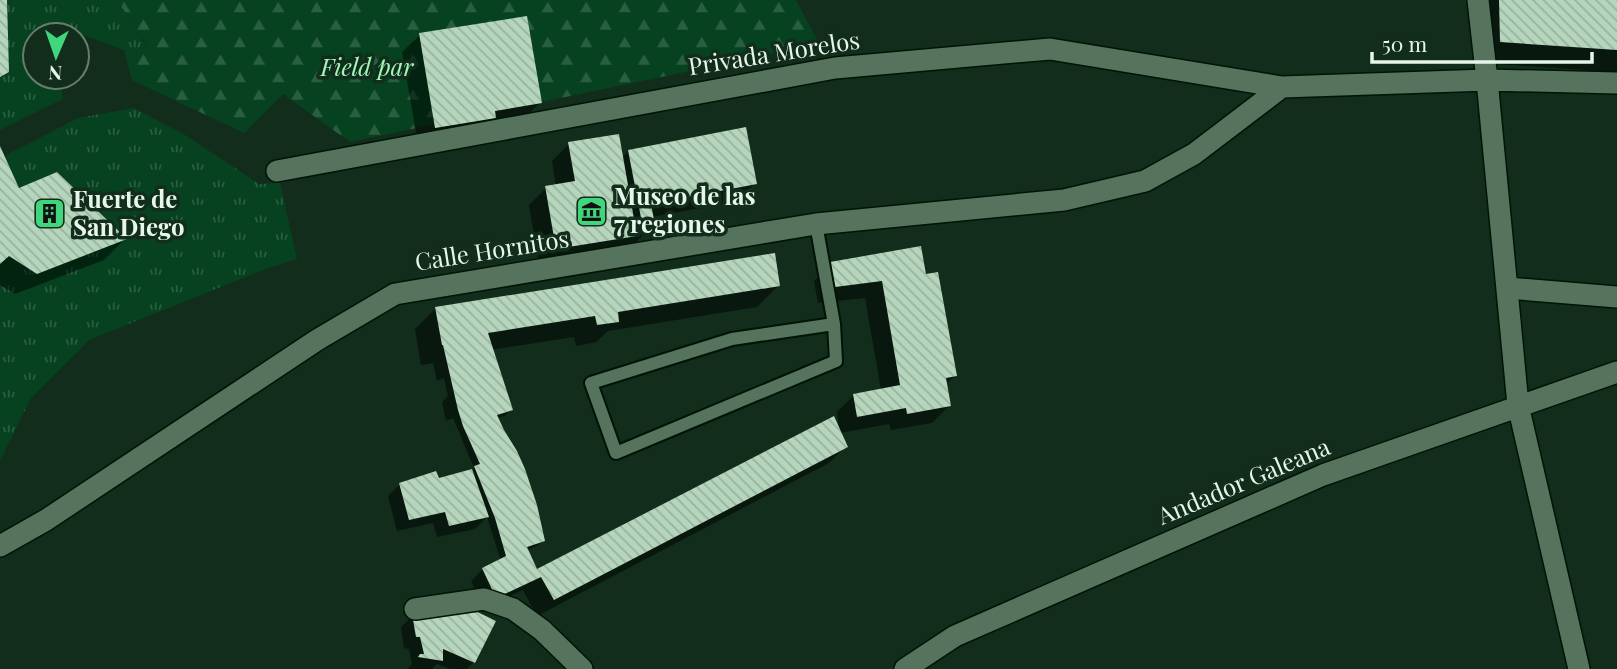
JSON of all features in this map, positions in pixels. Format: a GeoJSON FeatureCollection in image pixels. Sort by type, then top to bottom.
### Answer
{"type":"FeatureCollection","features":[{"type":"Feature","properties":{"kind":"street"},"geometry":{"type":"LineString","coordinates":[[1478,0],[1518,405],[1579,669]]}},
{"type":"Feature","properties":{"kind":"street","name":"Privada Morelos"},"geometry":{"type":"LineString","coordinates":[[277,171],[835,68],[1049,49],[1282,87],[1487,80],[1617,83]]}},
{"type":"Feature","properties":{"kind":"street","name":"Calle Hornitos"},"geometry":{"type":"LineString","coordinates":[[0,546],[46,520],[317,340],[395,294],[816,224],[1064,200],[1145,181],[1194,154],[1282,87]]}},
{"type":"Feature","properties":{"kind":"street"},"geometry":{"type":"LineString","coordinates":[[1507,288],[1617,297]]}},
{"type":"Feature","properties":{"kind":"street","name":"Andador Galeana"},"geometry":{"type":"LineString","coordinates":[[905,669],[956,636],[1323,475],[1617,372]]}},
{"type":"Feature","properties":{"kind":"street"},"geometry":{"type":"LineString","coordinates":[[415,608],[484,599],[513,608],[582,669]]}},
{"type":"Feature","properties":{"kind":"lane"},"geometry":{"type":"LineString","coordinates":[[816,224],[834,324],[836,361],[616,453],[591,383],[732,339],[834,324]]}},
{"type":"Feature","properties":{"kind":"green space"},"geometry":{"type":"Polygon","coordinates":[[[7,0],[117,0],[148,48],[124,50],[91,38],[91,21],[21,21],[21,91],[62,91],[63,99],[0,130],[0,77],[7,0]]]}},
{"type":"Feature","properties":{"kind":"green space","name":"Field par"},"geometry":{"type":"Polygon","coordinates":[[[117,0],[796,0],[819,44],[350,142],[283,94],[244,133],[132,80],[124,50],[148,47],[117,0]]]}},
{"type":"Feature","properties":{"kind":"green space"},"geometry":{"type":"Polygon","coordinates":[[[134,108],[185,135],[259,184],[280,183],[297,259],[268,268],[89,340],[31,398],[0,461],[0,264],[9,256],[37,274],[127,239],[57,172],[19,188],[5,156],[78,118],[134,108]]]}},
{"type":"Feature","properties":{"kind":"building"},"geometry":{"type":"Polygon","coordinates":[[[0,0],[7,0],[9,72],[0,77],[0,0]]]}},
{"type":"Feature","properties":{"kind":"building"},"geometry":{"type":"Polygon","coordinates":[[[1499,0],[1617,0],[1617,50],[1500,42],[1499,0]]]}},
{"type":"Feature","properties":{"kind":"building"},"geometry":{"type":"Polygon","coordinates":[[[527,16],[542,103],[495,111],[496,118],[435,128],[419,33],[527,16]]]}},
{"type":"Feature","properties":{"kind":"building"},"geometry":{"type":"Polygon","coordinates":[[[746,127],[757,184],[651,204],[655,225],[643,228],[628,150],[746,127]]]}},
{"type":"Feature","properties":{"kind":"building","name":"Museo de las 7 regiones"},"geometry":{"type":"Polygon","coordinates":[[[619,134],[637,236],[556,249],[545,186],[575,181],[568,142],[619,134]]]}},
{"type":"Feature","properties":{"kind":"building","name":"Fuerte de San Diego"},"geometry":{"type":"Polygon","coordinates":[[[0,146],[19,188],[57,172],[127,239],[37,274],[9,256],[0,264],[0,146]]]}},
{"type":"Feature","properties":{"kind":"building"},"geometry":{"type":"Polygon","coordinates":[[[921,246],[926,274],[938,272],[957,376],[946,378],[951,406],[907,414],[906,408],[857,417],[853,394],[900,385],[882,281],[835,287],[830,262],[921,246]]]}},
{"type":"Feature","properties":{"kind":"building"},"geometry":{"type":"Polygon","coordinates":[[[775,253],[780,286],[618,312],[619,322],[597,325],[595,316],[488,333],[513,410],[497,415],[525,469],[545,541],[527,547],[537,569],[834,416],[848,447],[554,600],[541,577],[496,598],[482,568],[506,556],[495,518],[474,466],[480,464],[458,410],[435,307],[775,253]]]}},
{"type":"Feature","properties":{"kind":"building"},"geometry":{"type":"Polygon","coordinates":[[[472,469],[489,517],[449,526],[445,512],[409,520],[399,483],[436,471],[439,478],[472,469]]]}},
{"type":"Feature","properties":{"kind":"building"},"geometry":{"type":"Polygon","coordinates":[[[461,604],[496,621],[475,663],[443,649],[443,661],[418,657],[424,654],[420,637],[416,637],[412,614],[461,604]]]}},
{"type":"Feature","properties":{"kind":"place","name":"Museo de las 7 regiones"},"geometry":{"type":"Point","coordinates":[591,211]}},
{"type":"Feature","properties":{"kind":"place","name":"Fuerte de San Diego"},"geometry":{"type":"Point","coordinates":[50,214]}}]}
